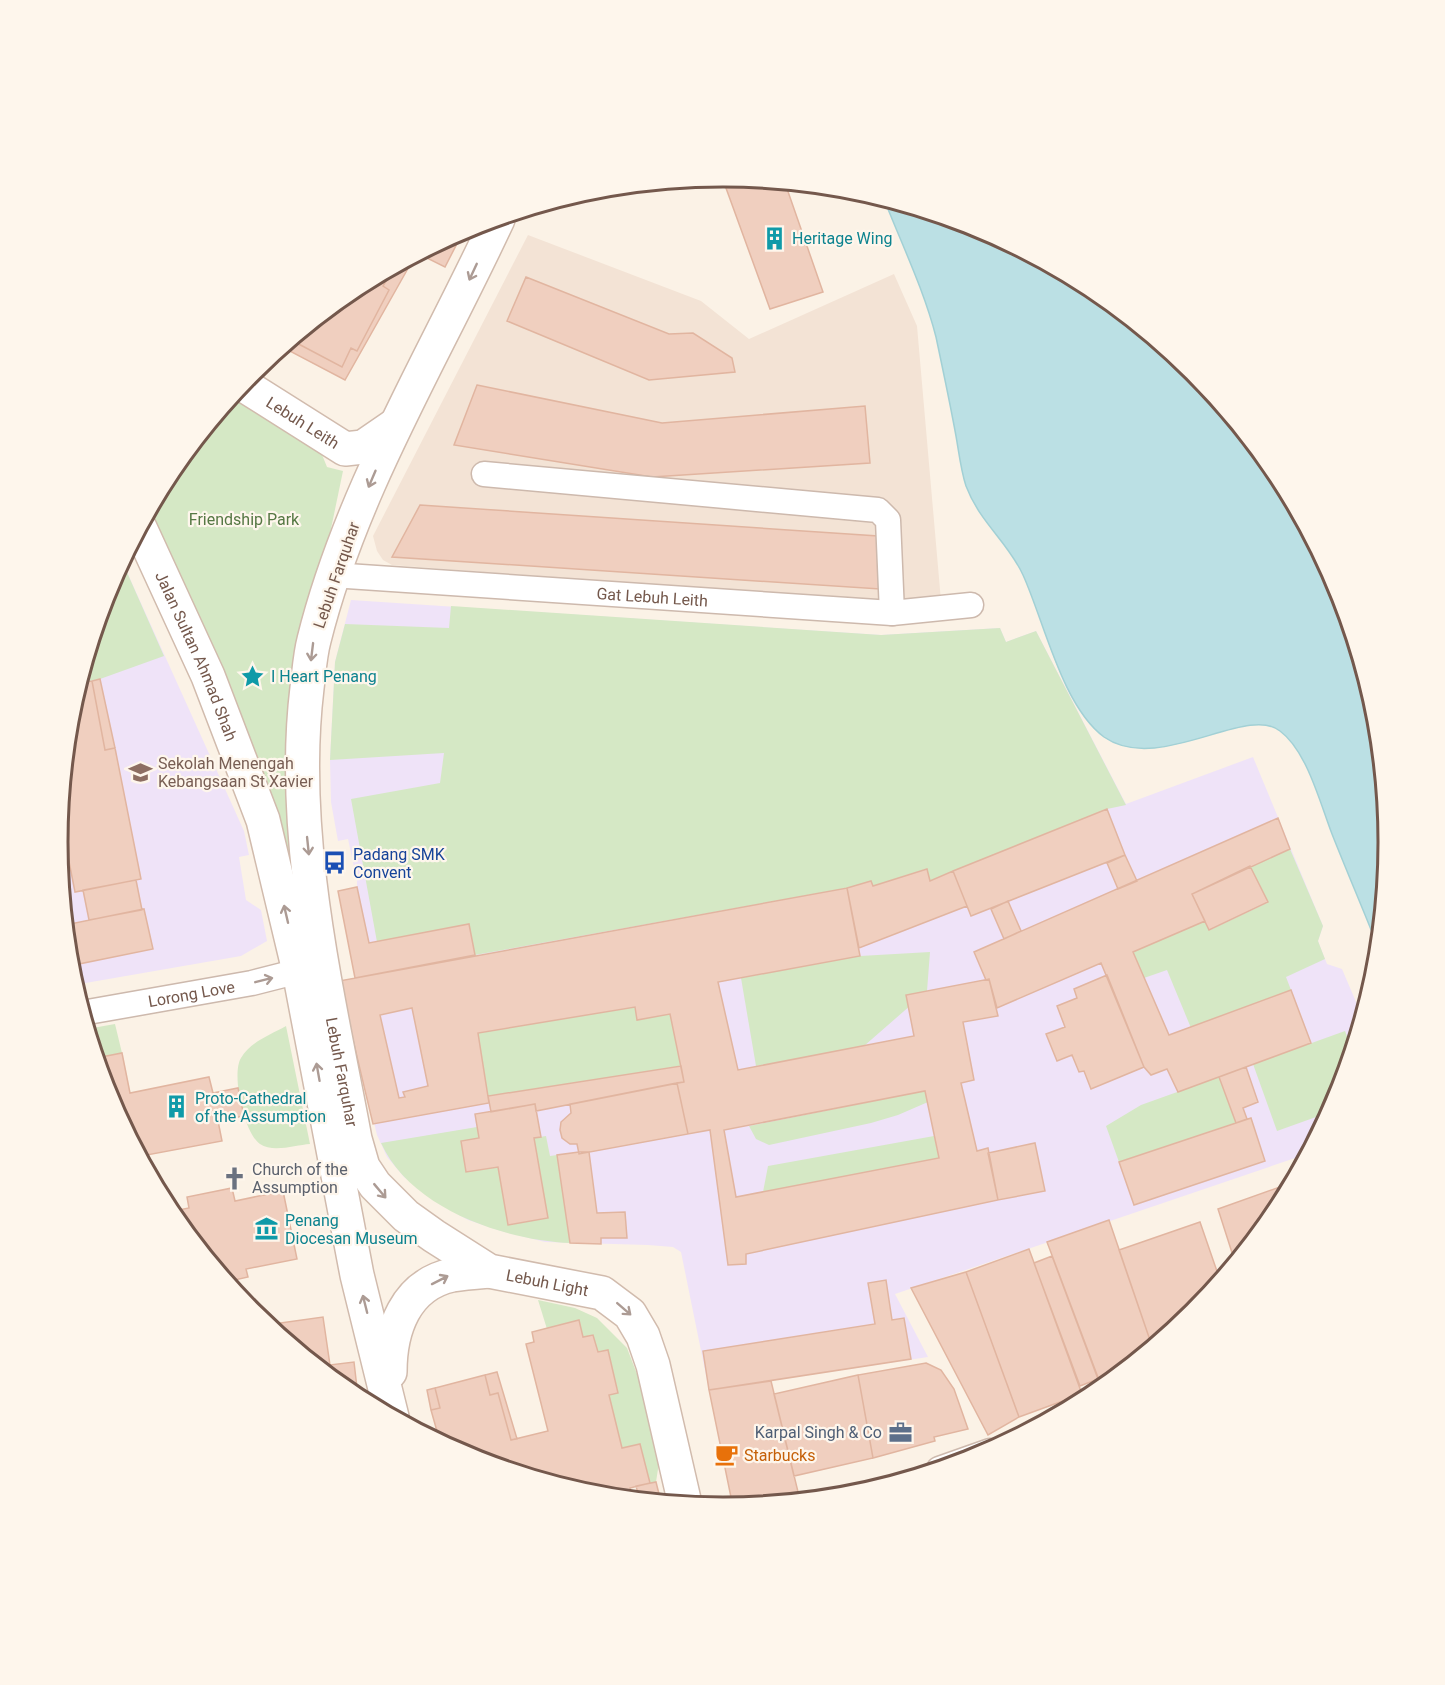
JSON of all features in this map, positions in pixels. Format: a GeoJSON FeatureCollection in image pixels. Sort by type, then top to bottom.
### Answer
{"type":"FeatureCollection","features":[{"type":"Feature","properties":{"kind":"main road","name":"Lebuh Farquhar"},"geometry":{"type":"LineString","coordinates":[[355,1139],[321,956],[308,846],[302,764],[304,711],[313,642],[332,575],[395,425],[436,350],[493,229]]}},
{"type":"Feature","properties":{"kind":"main road","name":"Lebuh Leith"},"geometry":{"type":"LineString","coordinates":[[250,389],[345,449],[363,447],[395,425]]}},
{"type":"Feature","properties":{"kind":"main road","name":"Jalan Sultan Ahmad Shah"},"geometry":{"type":"LineString","coordinates":[[144,536],[208,676],[263,820]]}},
{"type":"Feature","properties":{"kind":"main road","name":"Lebuh Farquhar"},"geometry":{"type":"LineString","coordinates":[[263,820],[299,971],[357,1275],[391,1407]]}},
{"type":"Feature","properties":{"kind":"main road","name":"Lebuh Light"},"geometry":{"type":"LineString","coordinates":[[355,1139],[363,1167],[390,1202],[424,1230],[489,1271],[602,1293],[630,1314],[643,1336],[653,1365],[683,1496]]}},
{"type":"Feature","properties":{"kind":"main road"},"geometry":{"type":"LineString","coordinates":[[391,1407],[390,1349],[396,1325],[405,1306],[427,1287],[449,1276],[489,1271]]}},
{"type":"Feature","properties":{"kind":"street"},"geometry":{"type":"LineString","coordinates":[[484,474],[878,510],[888,520],[892,613]]}},
{"type":"Feature","properties":{"kind":"street","name":"Gat Lebuh Leith"},"geometry":{"type":"LineString","coordinates":[[332,575],[892,613],[971,605]]}},
{"type":"Feature","properties":{"kind":"street","name":"Lorong Love"},"geometry":{"type":"LineString","coordinates":[[90,1013],[252,983],[299,971]]}},
{"type":"Feature","properties":{"kind":"shaded area"},"geometry":{"type":"Polygon","coordinates":[[[528,235],[701,301],[749,339],[894,274],[917,326],[941,601],[870,601],[392,565],[383,560],[377,551],[373,536],[528,235]]]}},
{"type":"Feature","properties":{"kind":"shaded area","name":"Sekolah Menengah Kebangsaan St Xavier"},"geometry":{"type":"Polygon","coordinates":[[[127,571],[244,831],[249,855],[239,857],[246,900],[261,910],[267,941],[241,956],[83,983],[73,928],[69,885],[69,800],[73,757],[90,673],[102,632],[127,571]]]}},
{"type":"Feature","properties":{"kind":"shaded area"},"geometry":{"type":"Polygon","coordinates":[[[351,600],[881,635],[1000,628],[1006,642],[1036,631],[1126,804],[1253,757],[1323,926],[1318,941],[1327,964],[1342,969],[1357,1004],[1343,1053],[1328,1093],[1297,1158],[895,1294],[928,1357],[709,1390],[681,1252],[673,1247],[648,1245],[545,1242],[501,1231],[468,1220],[440,1204],[404,1177],[387,1157],[377,1135],[340,981],[355,978],[338,891],[357,887],[357,881],[348,839],[338,841],[331,802],[330,760],[335,662],[351,600]]]}},
{"type":"Feature","properties":{"kind":"green space","name":"Friendship Park"},"geometry":{"type":"Polygon","coordinates":[[[251,388],[312,430],[327,467],[343,471],[322,572],[298,906],[151,523],[203,444],[251,388]]]}},
{"type":"Feature","properties":{"kind":"green space"},"geometry":{"type":"Polygon","coordinates":[[[127,571],[164,656],[88,681],[102,632],[127,571]]]}},
{"type":"Feature","properties":{"kind":"green space"},"geometry":{"type":"Polygon","coordinates":[[[451,606],[881,635],[1000,628],[1006,642],[1036,631],[1126,805],[1107,809],[930,881],[926,869],[873,886],[871,881],[847,888],[475,955],[377,942],[351,799],[440,783],[444,753],[330,760],[335,662],[345,624],[449,628],[451,606]]]}},
{"type":"Feature","properties":{"kind":"green space"},"geometry":{"type":"Polygon","coordinates":[[[1290,849],[1323,926],[1318,941],[1325,959],[1286,977],[1291,990],[1191,1028],[1167,970],[1144,978],[1133,952],[1205,921],[1210,930],[1267,903],[1250,866],[1290,849]]]}},
{"type":"Feature","properties":{"kind":"green space"},"geometry":{"type":"Polygon","coordinates":[[[930,952],[927,991],[864,1046],[756,1066],[741,978],[860,956],[930,952]]]}},
{"type":"Feature","properties":{"kind":"green space"},"geometry":{"type":"Polygon","coordinates":[[[635,1007],[638,1020],[670,1014],[681,1066],[488,1096],[478,1033],[635,1007]]]}},
{"type":"Feature","properties":{"kind":"green space"},"geometry":{"type":"Polygon","coordinates":[[[115,1024],[122,1053],[103,1057],[95,1028],[115,1024]]]}},
{"type":"Feature","properties":{"kind":"green space"},"geometry":{"type":"Polygon","coordinates":[[[286,1026],[310,1144],[271,1148],[265,1147],[254,1138],[244,1116],[238,1089],[238,1066],[245,1052],[261,1039],[286,1026]]]}},
{"type":"Feature","properties":{"kind":"green space"},"geometry":{"type":"Polygon","coordinates":[[[1345,1031],[1347,1038],[1317,1117],[1277,1131],[1253,1064],[1345,1031]]]}},
{"type":"Feature","properties":{"kind":"green space"},"geometry":{"type":"Polygon","coordinates":[[[1219,1077],[1236,1123],[1119,1162],[1106,1126],[1141,1105],[1219,1077]]]}},
{"type":"Feature","properties":{"kind":"green space"},"geometry":{"type":"Polygon","coordinates":[[[925,1091],[928,1102],[898,1115],[769,1145],[756,1139],[749,1126],[925,1091]]]}},
{"type":"Feature","properties":{"kind":"green space"},"geometry":{"type":"Polygon","coordinates":[[[477,1127],[479,1138],[461,1141],[466,1172],[498,1167],[509,1225],[548,1218],[534,1138],[546,1136],[550,1156],[557,1155],[570,1243],[544,1241],[516,1235],[461,1216],[413,1186],[395,1166],[381,1143],[477,1127]]]}},
{"type":"Feature","properties":{"kind":"green space"},"geometry":{"type":"Polygon","coordinates":[[[934,1136],[939,1158],[763,1192],[768,1166],[934,1136]]]}},
{"type":"Feature","properties":{"kind":"green space"},"geometry":{"type":"Polygon","coordinates":[[[538,1300],[575,1308],[597,1318],[627,1348],[640,1382],[660,1456],[656,1482],[650,1483],[640,1444],[622,1448],[609,1395],[618,1392],[608,1350],[598,1352],[593,1335],[583,1337],[579,1321],[547,1329],[538,1300]]]}},
{"type":"Feature","properties":{"kind":"water"},"geometry":{"type":"Polygon","coordinates":[[[888,209],[973,237],[1050,275],[1086,298],[1121,323],[1186,379],[1242,444],[1267,479],[1290,515],[1328,592],[1343,632],[1365,715],[1372,757],[1378,842],[1371,931],[1312,778],[1298,751],[1280,731],[1265,725],[1246,726],[1175,745],[1150,748],[1126,747],[1104,737],[1089,723],[1065,684],[1017,563],[986,522],[966,486],[936,337],[919,285],[888,209]]]}},
{"type":"Feature","properties":{"kind":"building","name":"Heritage Wing"},"geometry":{"type":"Polygon","coordinates":[[[726,187],[788,191],[823,292],[770,309],[726,187]]]}},
{"type":"Feature","properties":{"kind":"building"},"geometry":{"type":"Polygon","coordinates":[[[457,244],[445,267],[427,258],[457,244]]]}},
{"type":"Feature","properties":{"kind":"building"},"geometry":{"type":"Polygon","coordinates":[[[408,268],[345,380],[290,351],[298,344],[342,367],[351,348],[357,351],[389,290],[383,286],[386,281],[408,268]]]}},
{"type":"Feature","properties":{"kind":"building"},"geometry":{"type":"Polygon","coordinates":[[[526,277],[669,334],[693,333],[732,358],[735,372],[649,380],[507,321],[526,277]]]}},
{"type":"Feature","properties":{"kind":"building"},"geometry":{"type":"Polygon","coordinates":[[[386,281],[383,286],[389,290],[357,351],[351,348],[342,367],[298,344],[324,323],[386,281]]]}},
{"type":"Feature","properties":{"kind":"building"},"geometry":{"type":"Polygon","coordinates":[[[477,385],[662,423],[865,406],[870,463],[652,477],[454,445],[477,385]]]}},
{"type":"Feature","properties":{"kind":"building"},"geometry":{"type":"Polygon","coordinates":[[[420,505],[878,536],[880,589],[392,557],[420,505]]]}},
{"type":"Feature","properties":{"kind":"building"},"geometry":{"type":"Polygon","coordinates":[[[100,679],[115,748],[105,750],[92,681],[100,679]]]}},
{"type":"Feature","properties":{"kind":"building"},"geometry":{"type":"Polygon","coordinates":[[[92,681],[105,750],[115,748],[141,879],[75,892],[68,858],[69,800],[73,757],[88,682],[92,681]]]}},
{"type":"Feature","properties":{"kind":"building"},"geometry":{"type":"Polygon","coordinates":[[[1107,809],[1125,855],[971,916],[953,871],[1107,809]]]}},
{"type":"Feature","properties":{"kind":"building"},"geometry":{"type":"Polygon","coordinates":[[[1278,818],[1290,849],[1192,894],[1205,921],[1133,952],[1169,1035],[1291,990],[1311,1043],[1178,1092],[1167,1069],[1151,1075],[1144,1067],[1101,963],[997,1008],[989,979],[986,980],[974,952],[1278,818]]]}},
{"type":"Feature","properties":{"kind":"building"},"geometry":{"type":"Polygon","coordinates":[[[1125,855],[1137,881],[1118,889],[1107,863],[1125,855]]]}},
{"type":"Feature","properties":{"kind":"building"},"geometry":{"type":"Polygon","coordinates":[[[1250,866],[1268,902],[1209,930],[1192,894],[1250,866]]]}},
{"type":"Feature","properties":{"kind":"building"},"geometry":{"type":"Polygon","coordinates":[[[927,869],[930,881],[953,871],[967,906],[859,948],[847,888],[871,881],[873,886],[927,869]]]}},
{"type":"Feature","properties":{"kind":"building"},"geometry":{"type":"Polygon","coordinates":[[[136,880],[142,910],[89,920],[83,890],[136,880]]]}},
{"type":"Feature","properties":{"kind":"building"},"geometry":{"type":"Polygon","coordinates":[[[357,887],[369,943],[469,924],[475,955],[355,978],[338,891],[357,887]]]}},
{"type":"Feature","properties":{"kind":"building"},"geometry":{"type":"Polygon","coordinates":[[[847,888],[860,956],[718,982],[738,1070],[914,1036],[906,995],[989,979],[998,1016],[963,1022],[974,1080],[961,1083],[977,1151],[988,1148],[998,1200],[746,1254],[746,1264],[728,1265],[710,1130],[688,1134],[677,1083],[684,1082],[670,1014],[637,1020],[635,1007],[478,1033],[489,1103],[373,1124],[339,981],[847,888]],[[412,1008],[380,1015],[399,1098],[405,1097],[403,1092],[428,1086],[412,1008]],[[925,1091],[724,1130],[736,1197],[939,1158],[925,1091]]]}},
{"type":"Feature","properties":{"kind":"building"},"geometry":{"type":"Polygon","coordinates":[[[1008,901],[1021,931],[1004,939],[991,909],[1008,901]]]}},
{"type":"Feature","properties":{"kind":"building"},"geometry":{"type":"Polygon","coordinates":[[[144,909],[153,949],[79,964],[73,923],[144,909]]]}},
{"type":"Feature","properties":{"kind":"building"},"geometry":{"type":"Polygon","coordinates":[[[1107,975],[1144,1067],[1091,1089],[1084,1071],[1079,1072],[1072,1055],[1057,1061],[1046,1034],[1065,1027],[1057,1006],[1077,998],[1074,989],[1107,975]]]}},
{"type":"Feature","properties":{"kind":"building","name":"Proto-Cathedral of the Assumption"},"geometry":{"type":"Polygon","coordinates":[[[122,1053],[130,1093],[209,1077],[213,1093],[238,1088],[244,1116],[218,1121],[222,1141],[147,1155],[117,1093],[103,1057],[122,1053]]]}},
{"type":"Feature","properties":{"kind":"building"},"geometry":{"type":"Polygon","coordinates":[[[681,1066],[684,1082],[536,1111],[535,1104],[491,1112],[488,1096],[681,1066]]]}},
{"type":"Feature","properties":{"kind":"building"},"geometry":{"type":"Polygon","coordinates":[[[1246,1067],[1258,1102],[1243,1108],[1247,1119],[1236,1123],[1219,1077],[1246,1067]]]}},
{"type":"Feature","properties":{"kind":"building"},"geometry":{"type":"Polygon","coordinates":[[[677,1083],[688,1134],[579,1154],[577,1144],[570,1144],[562,1138],[561,1122],[571,1113],[570,1104],[677,1083]]]}},
{"type":"Feature","properties":{"kind":"building"},"geometry":{"type":"Polygon","coordinates":[[[535,1104],[541,1137],[534,1138],[548,1218],[508,1225],[498,1167],[466,1172],[461,1141],[479,1138],[475,1114],[535,1104]]]}},
{"type":"Feature","properties":{"kind":"building"},"geometry":{"type":"Polygon","coordinates":[[[1251,1118],[1265,1161],[1134,1205],[1119,1162],[1251,1118]]]}},
{"type":"Feature","properties":{"kind":"building"},"geometry":{"type":"Polygon","coordinates":[[[1035,1143],[1045,1191],[998,1200],[988,1153],[1035,1143]]]}},
{"type":"Feature","properties":{"kind":"building"},"geometry":{"type":"Polygon","coordinates":[[[589,1152],[597,1213],[625,1212],[627,1238],[601,1238],[601,1244],[570,1243],[557,1155],[589,1152]]]}},
{"type":"Feature","properties":{"kind":"building"},"geometry":{"type":"Polygon","coordinates":[[[1279,1187],[1232,1253],[1218,1209],[1279,1187]]]}},
{"type":"Feature","properties":{"kind":"building"},"geometry":{"type":"Polygon","coordinates":[[[232,1188],[235,1201],[283,1191],[297,1259],[246,1269],[248,1277],[235,1280],[181,1210],[189,1208],[187,1197],[232,1188]]]}},
{"type":"Feature","properties":{"kind":"building"},"geometry":{"type":"Polygon","coordinates":[[[1109,1220],[1150,1339],[1098,1378],[1047,1242],[1109,1220]]]}},
{"type":"Feature","properties":{"kind":"building"},"geometry":{"type":"Polygon","coordinates":[[[1200,1222],[1217,1271],[1186,1306],[1149,1339],[1119,1250],[1200,1222]]]}},
{"type":"Feature","properties":{"kind":"building"},"geometry":{"type":"Polygon","coordinates":[[[1029,1249],[1081,1390],[1066,1400],[1019,1417],[966,1272],[1029,1249]]]}},
{"type":"Feature","properties":{"kind":"building"},"geometry":{"type":"Polygon","coordinates":[[[1052,1256],[1098,1379],[1096,1380],[1080,1386],[1034,1263],[1052,1256]]]}},
{"type":"Feature","properties":{"kind":"building"},"geometry":{"type":"Polygon","coordinates":[[[966,1272],[1019,1417],[988,1435],[911,1288],[966,1272]]]}},
{"type":"Feature","properties":{"kind":"building"},"geometry":{"type":"Polygon","coordinates":[[[886,1280],[892,1320],[904,1318],[911,1359],[709,1390],[703,1351],[875,1324],[868,1283],[886,1280]]]}},
{"type":"Feature","properties":{"kind":"building"},"geometry":{"type":"Polygon","coordinates":[[[323,1317],[330,1365],[354,1362],[357,1385],[324,1362],[278,1323],[323,1317]]]}},
{"type":"Feature","properties":{"kind":"building"},"geometry":{"type":"Polygon","coordinates":[[[579,1320],[583,1337],[593,1335],[598,1352],[608,1350],[618,1393],[609,1395],[622,1448],[640,1444],[650,1483],[630,1488],[631,1491],[553,1475],[512,1463],[437,1432],[431,1410],[440,1408],[435,1388],[485,1375],[490,1395],[498,1393],[511,1440],[548,1431],[526,1344],[534,1342],[532,1332],[579,1320]]]}},
{"type":"Feature","properties":{"kind":"building"},"geometry":{"type":"Polygon","coordinates":[[[926,1363],[941,1370],[954,1389],[968,1429],[934,1437],[935,1441],[873,1458],[858,1375],[926,1363]]]}},
{"type":"Feature","properties":{"kind":"building"},"geometry":{"type":"Polygon","coordinates":[[[497,1372],[517,1439],[511,1440],[498,1393],[490,1395],[485,1375],[497,1372]]]}},
{"type":"Feature","properties":{"kind":"building"},"geometry":{"type":"Polygon","coordinates":[[[858,1375],[873,1458],[794,1476],[774,1394],[858,1375]]]}},
{"type":"Feature","properties":{"kind":"building"},"geometry":{"type":"Polygon","coordinates":[[[771,1381],[798,1493],[731,1498],[709,1390],[771,1381]]]}},
{"type":"Feature","properties":{"kind":"building"},"geometry":{"type":"Polygon","coordinates":[[[435,1388],[440,1408],[431,1410],[427,1390],[435,1388]]]}},
{"type":"Feature","properties":{"kind":"building"},"geometry":{"type":"Polygon","coordinates":[[[656,1482],[659,1494],[638,1492],[636,1486],[656,1482]]]}},
{"type":"Feature","properties":{"kind":"place","name":"Heritage Wing"},"geometry":{"type":"Point","coordinates":[774,238]}},
{"type":"Feature","properties":{"kind":"place","name":"I Heart Penang"},"geometry":{"type":"Point","coordinates":[253,676]}},
{"type":"Feature","properties":{"kind":"place","name":"Sekolah Menengah Kebangsaan St Xavier"},"geometry":{"type":"Point","coordinates":[140,772]}},
{"type":"Feature","properties":{"kind":"place","name":"Padang SMK Convent"},"geometry":{"type":"Point","coordinates":[335,863]}},
{"type":"Feature","properties":{"kind":"place","name":"Proto-Cathedral of the Assumption"},"geometry":{"type":"Point","coordinates":[177,1107]}},
{"type":"Feature","properties":{"kind":"place","name":"Church of the Assumption"},"geometry":{"type":"Point","coordinates":[234,1178]}},
{"type":"Feature","properties":{"kind":"place","name":"Penang Diocesan Museum"},"geometry":{"type":"Point","coordinates":[267,1229]}},
{"type":"Feature","properties":{"kind":"place","name":"Karpal Singh & Co"},"geometry":{"type":"Point","coordinates":[900,1432]}},
{"type":"Feature","properties":{"kind":"place","name":"Starbucks"},"geometry":{"type":"Point","coordinates":[726,1455]}}]}
